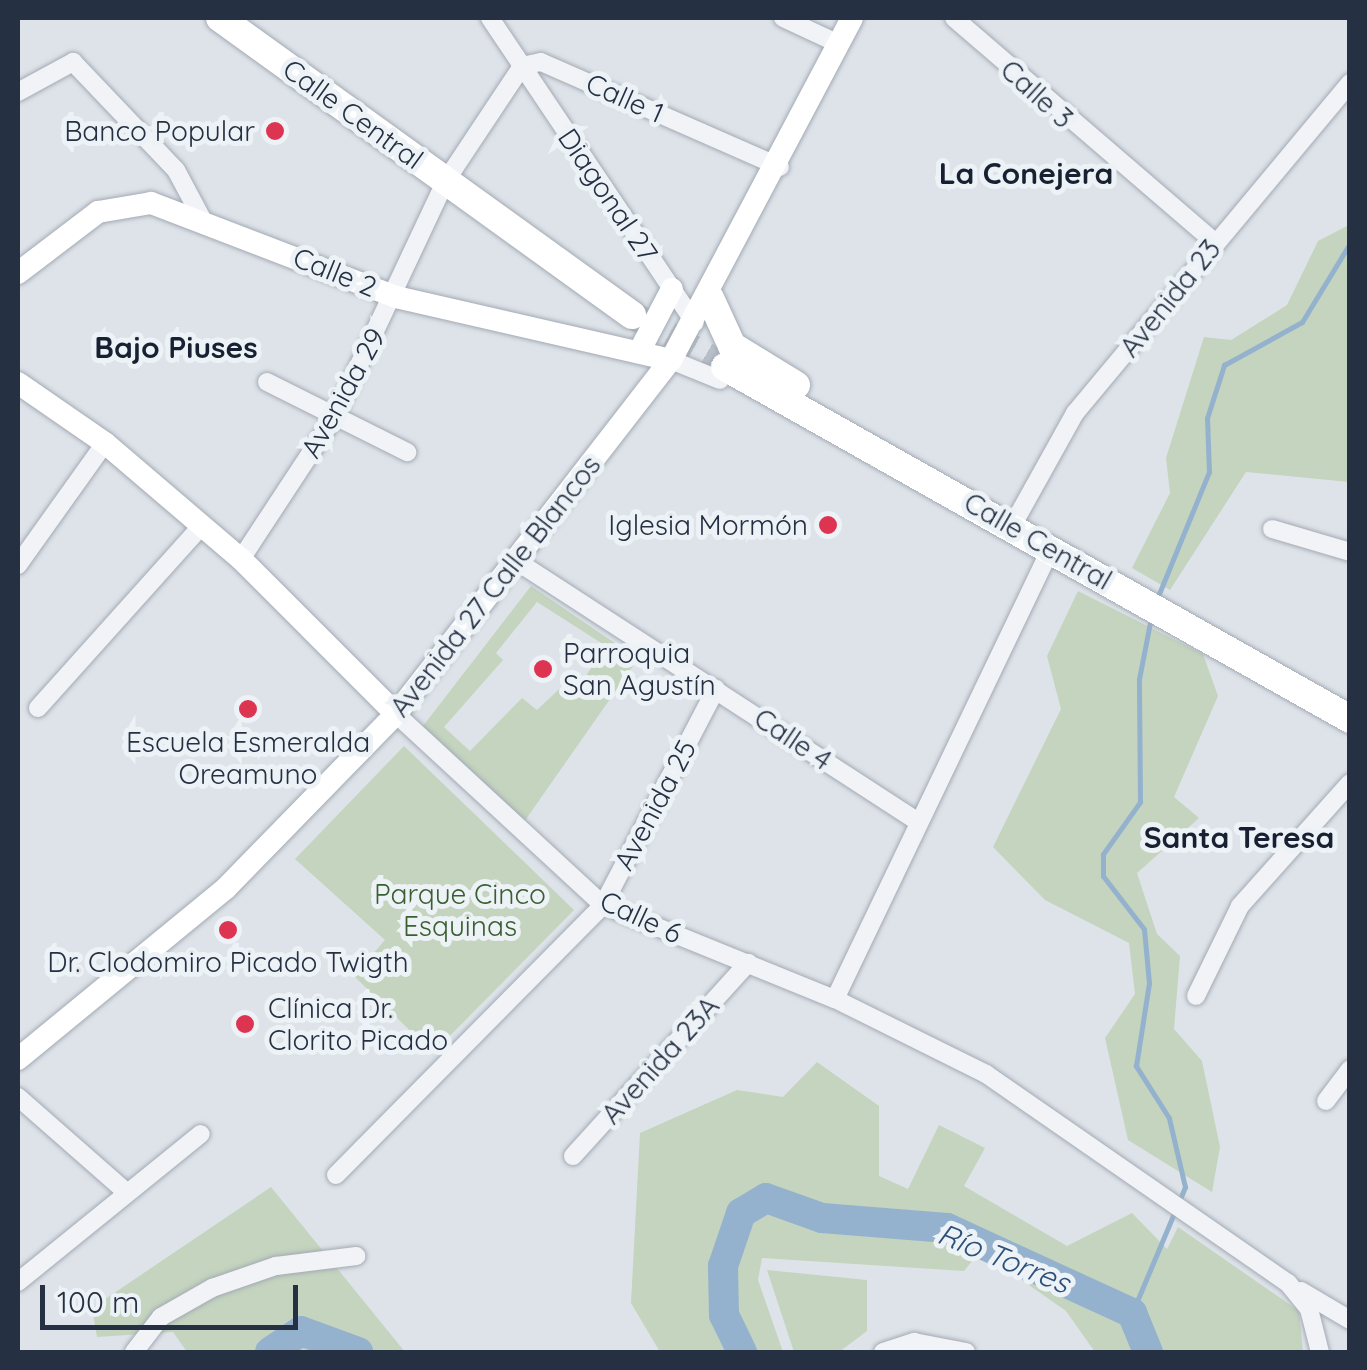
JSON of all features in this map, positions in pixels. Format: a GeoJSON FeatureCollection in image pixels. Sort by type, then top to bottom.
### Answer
{"type":"FeatureCollection","features":[{"type":"Feature","properties":{"kind":"main road","name":"Calle Central"},"geometry":{"type":"LineString","coordinates":[[220,18],[632,316]]}},
{"type":"Feature","properties":{"kind":"main road","name":"Avenida 27 Calle Blancos"},"geometry":{"type":"LineString","coordinates":[[18,1059],[226,888],[396,714],[518,562],[695,323],[780,166],[852,18]]}},
{"type":"Feature","properties":{"kind":"main road","name":"Calle 2"},"geometry":{"type":"LineString","coordinates":[[18,272],[98,212],[151,203],[202,217],[396,297],[670,360]]}},
{"type":"Feature","properties":{"kind":"main road"},"geometry":{"type":"LineString","coordinates":[[639,352],[672,289]]}},
{"type":"Feature","properties":{"kind":"main road"},"geometry":{"type":"LineString","coordinates":[[710,298],[732,346],[976,506]]}},
{"type":"Feature","properties":{"kind":"main road","name":"Calle Central"},"geometry":{"type":"LineString","coordinates":[[722,374],[976,506],[1350,719]]}},
{"type":"Feature","properties":{"kind":"main road","name":"Calle 6"},"geometry":{"type":"LineString","coordinates":[[18,383],[105,443],[241,559],[396,714]]}},
{"type":"Feature","properties":{"kind":"street"},"geometry":{"type":"LineString","coordinates":[[490,18],[522,66]]}},
{"type":"Feature","properties":{"kind":"street"},"geometry":{"type":"LineString","coordinates":[[783,18],[839,44]]}},
{"type":"Feature","properties":{"kind":"street","name":"Calle 3"},"geometry":{"type":"LineString","coordinates":[[954,18],[1216,243]]}},
{"type":"Feature","properties":{"kind":"street"},"geometry":{"type":"LineString","coordinates":[[18,92],[73,62],[176,170],[202,217]]}},
{"type":"Feature","properties":{"kind":"street","name":"Calle 1"},"geometry":{"type":"LineString","coordinates":[[522,66],[540,62],[780,166]]}},
{"type":"Feature","properties":{"kind":"street","name":"Avenida 29"},"geometry":{"type":"LineString","coordinates":[[241,559],[335,416],[396,297],[446,182],[522,66]]}},
{"type":"Feature","properties":{"kind":"street","name":"Diagonal 27"},"geometry":{"type":"LineString","coordinates":[[522,66],[695,323]]}},
{"type":"Feature","properties":{"kind":"street","name":"Avenida 23"},"geometry":{"type":"LineString","coordinates":[[1011,528],[1058,437],[1350,83]]}},
{"type":"Feature","properties":{"kind":"street"},"geometry":{"type":"LineString","coordinates":[[670,360],[722,374]]}},
{"type":"Feature","properties":{"kind":"street"},"geometry":{"type":"LineString","coordinates":[[267,382],[406,452]]}},
{"type":"Feature","properties":{"kind":"street"},"geometry":{"type":"LineString","coordinates":[[18,565],[105,443]]}},
{"type":"Feature","properties":{"kind":"street"},"geometry":{"type":"LineString","coordinates":[[38,708],[202,525]]}},
{"type":"Feature","properties":{"kind":"street"},"geometry":{"type":"LineString","coordinates":[[1272,528],[1350,552]]}},
{"type":"Feature","properties":{"kind":"street"},"geometry":{"type":"LineString","coordinates":[[836,999],[915,820],[1050,550]]}},
{"type":"Feature","properties":{"kind":"street","name":"Calle 4"},"geometry":{"type":"LineString","coordinates":[[518,562],[915,820]]}},
{"type":"Feature","properties":{"kind":"street","name":"Avenida 25"},"geometry":{"type":"LineString","coordinates":[[336,1174],[603,905],[716,688]]}},
{"type":"Feature","properties":{"kind":"street","name":"Calle 6"},"geometry":{"type":"LineString","coordinates":[[396,714],[603,905],[836,999],[986,1074],[1288,1284],[1308,1309],[1320,1352]]}},
{"type":"Feature","properties":{"kind":"street"},"geometry":{"type":"LineString","coordinates":[[1196,996],[1240,906],[1350,783]]}},
{"type":"Feature","properties":{"kind":"street","name":"Avenida 23A"},"geometry":{"type":"LineString","coordinates":[[572,1156],[748,964]]}},
{"type":"Feature","properties":{"kind":"street"},"geometry":{"type":"LineString","coordinates":[[1326,1101],[1350,1068]]}},
{"type":"Feature","properties":{"kind":"street"},"geometry":{"type":"LineString","coordinates":[[18,1096],[126,1192]]}},
{"type":"Feature","properties":{"kind":"street"},"geometry":{"type":"LineString","coordinates":[[18,1282],[202,1134]]}},
{"type":"Feature","properties":{"kind":"street"},"geometry":{"type":"LineString","coordinates":[[134,1352],[161,1316],[212,1288],[276,1266],[356,1256]]}},
{"type":"Feature","properties":{"kind":"street"},"geometry":{"type":"LineString","coordinates":[[1288,1284],[1350,1320]]}},
{"type":"Feature","properties":{"kind":"street"},"geometry":{"type":"LineString","coordinates":[[883,1352],[914,1342],[966,1352]]}},
{"type":"Feature","properties":{"kind":"green space"},"geometry":{"type":"Polygon","coordinates":[[[1349,225],[1349,482],[1246,472],[1170,590],[1132,568],[1170,493],[1166,458],[1204,337],[1231,340],[1287,305],[1318,241],[1349,225]]]}},
{"type":"Feature","properties":{"kind":"green space"},"geometry":{"type":"Polygon","coordinates":[[[531,586],[638,659],[524,822],[423,726],[531,586]],[[537,602],[496,653],[503,660],[444,727],[470,751],[522,698],[537,710],[571,678],[581,683],[606,646],[537,602]]]}},
{"type":"Feature","properties":{"kind":"green space"},"geometry":{"type":"Polygon","coordinates":[[[1078,591],[1203,654],[1218,696],[1174,797],[1199,818],[1137,873],[1157,934],[1180,956],[1174,1029],[1202,1061],[1220,1147],[1212,1192],[1128,1140],[1105,1038],[1135,994],[1129,943],[1045,900],[993,847],[1061,709],[1047,656],[1078,591]]]}},
{"type":"Feature","properties":{"kind":"green space","name":"Parque Cinco Esquinas"},"geometry":{"type":"Polygon","coordinates":[[[404,746],[574,910],[433,1053],[354,976],[385,940],[295,859],[404,746]]]}},
{"type":"Feature","properties":{"kind":"green space"},"geometry":{"type":"Polygon","coordinates":[[[817,1062],[879,1106],[879,1176],[908,1189],[939,1125],[985,1148],[964,1186],[1067,1246],[1132,1213],[1167,1249],[1178,1227],[1299,1311],[1303,1352],[1095,1352],[1066,1311],[980,1251],[964,1271],[762,1258],[758,1280],[783,1352],[660,1352],[631,1303],[640,1133],[737,1090],[783,1097],[817,1062]]]}},
{"type":"Feature","properties":{"kind":"green space"},"geometry":{"type":"Polygon","coordinates":[[[271,1187],[405,1352],[187,1352],[173,1332],[97,1337],[92,1308],[271,1187]]]}},
{"type":"Feature","properties":{"kind":"green space"},"geometry":{"type":"Polygon","coordinates":[[[767,1270],[867,1280],[867,1331],[839,1352],[794,1352],[767,1270]]]}},
{"type":"Feature","properties":{"kind":"waterway"},"geometry":{"type":"LineString","coordinates":[[1156,601],[1209,472],[1207,418],[1224,365],[1302,322],[1350,243]]}},
{"type":"Feature","properties":{"kind":"waterway"},"geometry":{"type":"LineString","coordinates":[[1132,1313],[1185,1187],[1169,1118],[1136,1066],[1149,983],[1144,929],[1103,876],[1103,854],[1140,802],[1139,679],[1151,617]]}},
{"type":"Feature","properties":{"kind":"waterway","name":"Río Torres"},"geometry":{"type":"LineString","coordinates":[[742,1352],[724,1315],[723,1266],[741,1213],[766,1198],[822,1218],[947,1228],[1132,1313],[1148,1352]]}},
{"type":"Feature","properties":{"kind":"waterway","name":"Río Torres"},"geometry":{"type":"LineString","coordinates":[[270,1352],[301,1331],[358,1352]]}},
{"type":"Feature","properties":{"kind":"tunnel"},"geometry":{"type":"LineString","coordinates":[[632,315],[725,367]]}},
{"type":"Feature","properties":{"kind":"place","name":"Banco Popular"},"geometry":{"type":"Point","coordinates":[275,131]}},
{"type":"Feature","properties":{"kind":"place","name":"Iglesia Mormón"},"geometry":{"type":"Point","coordinates":[828,525]}},
{"type":"Feature","properties":{"kind":"place","name":"Parroquia San Agustín"},"geometry":{"type":"Point","coordinates":[543,669]}},
{"type":"Feature","properties":{"kind":"place","name":"Escuela Esmeralda Oreamuno"},"geometry":{"type":"Point","coordinates":[248,709]}},
{"type":"Feature","properties":{"kind":"place","name":"Dr. Clodomiro Picado Twigth"},"geometry":{"type":"Point","coordinates":[228,930]}},
{"type":"Feature","properties":{"kind":"place","name":"Clínica Dr. Clorito Picado"},"geometry":{"type":"Point","coordinates":[245,1024]}},
{"type":"Feature","properties":{"kind":"district","name":"La Conejera"},"geometry":{"type":"Point","coordinates":[1026,173]}},
{"type":"Feature","properties":{"kind":"district","name":"Bajo Piuses"},"geometry":{"type":"Point","coordinates":[176,347]}},
{"type":"Feature","properties":{"kind":"district","name":"Santa Teresa"},"geometry":{"type":"Point","coordinates":[1239,837]}}]}
